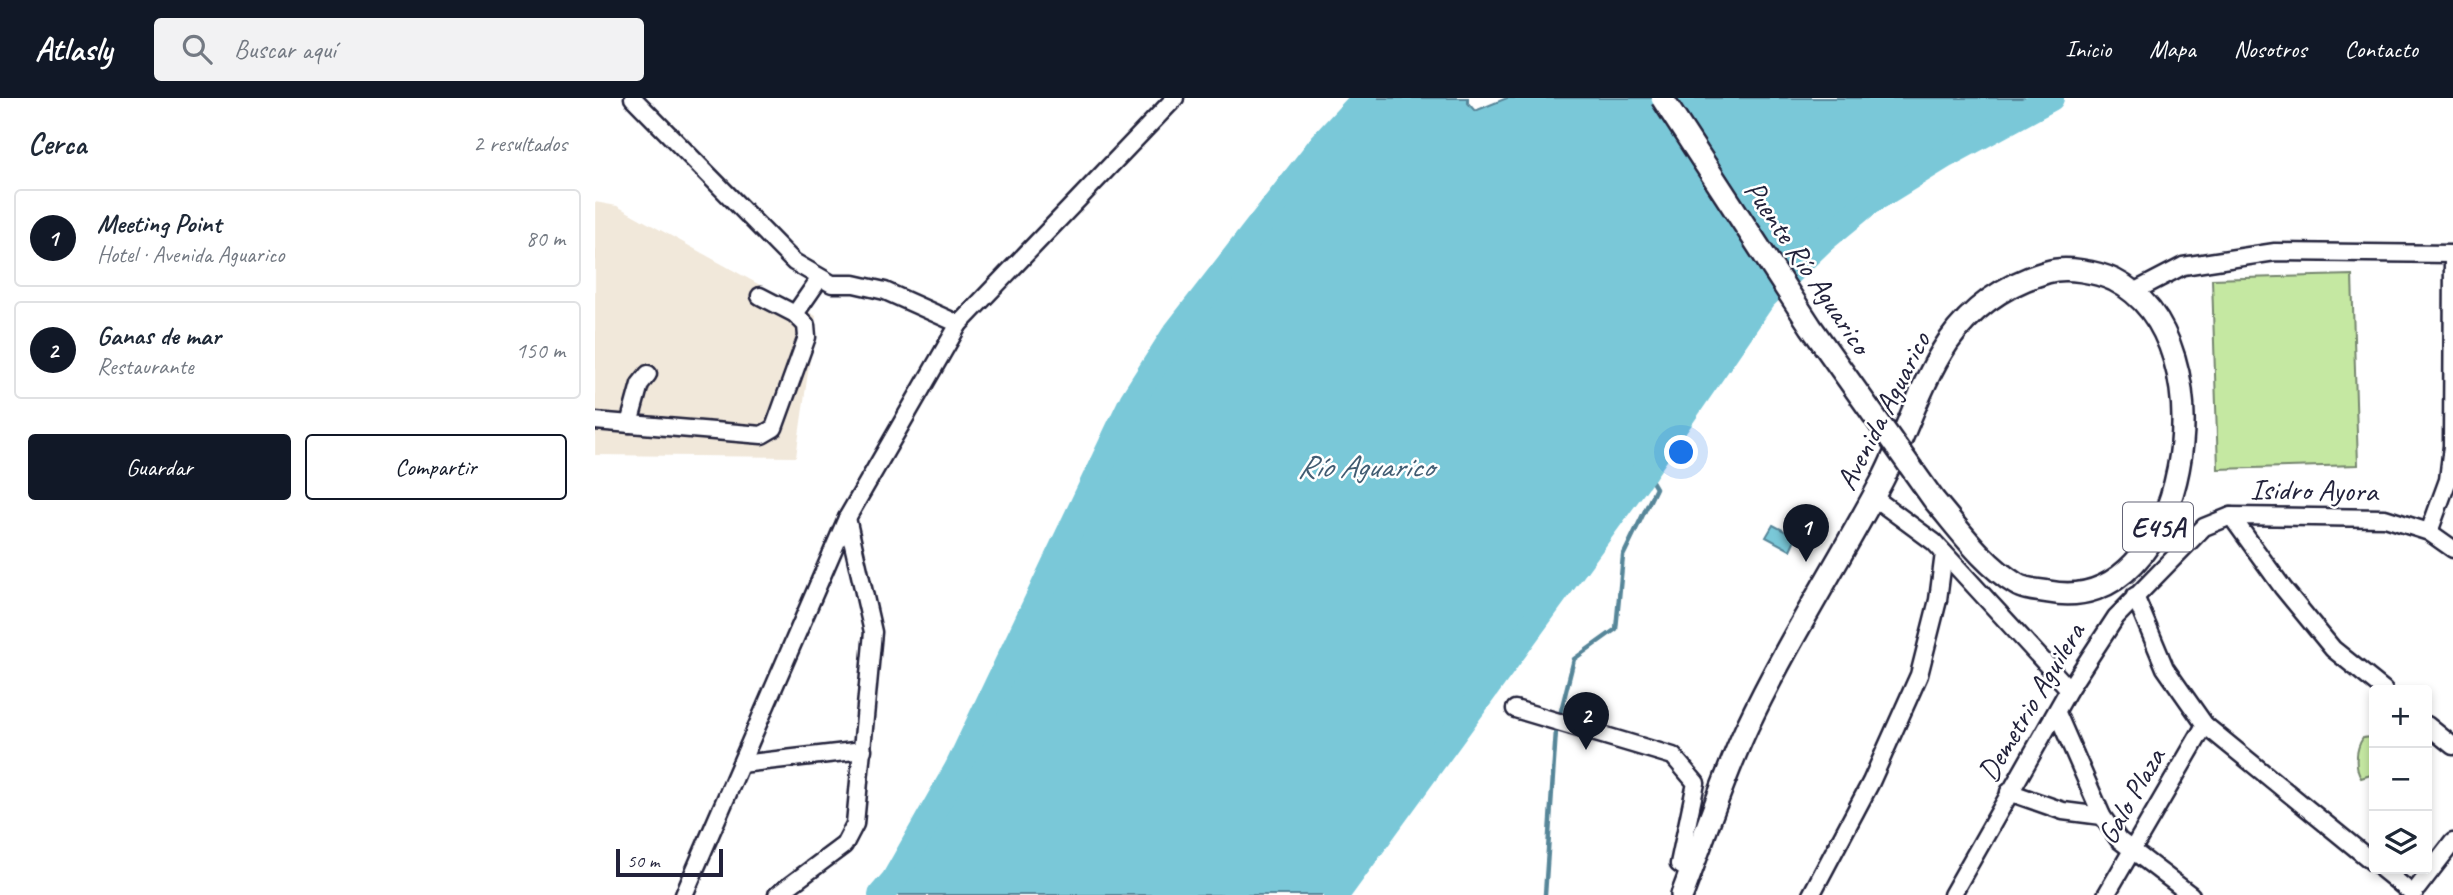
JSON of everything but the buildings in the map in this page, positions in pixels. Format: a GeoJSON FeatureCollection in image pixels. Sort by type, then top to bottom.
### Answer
{"type":"FeatureCollection","features":[{"type":"Feature","properties":{"kind":"highway","name":"Puente Río Aguarico"},"geometry":{"type":"LineString","coordinates":[[1662,98],[1811,327],[1934,500],[1978,553],[2018,586],[2058,594],[2092,592],[2131,567],[2160,523],[2175,491],[2182,440],[2182,396],[2171,347],[2151,307],[2135,290]]}},
{"type":"Feature","properties":{"kind":"highway","name":"Avenida Aguarico"},"geometry":{"type":"LineString","coordinates":[[1682,895],[1747,728],[1873,498],[1949,340],[1987,299],[2021,280],[2054,270],[2102,274],[2135,290]]}},
{"type":"Feature","properties":{"kind":"street"},"geometry":{"type":"LineString","coordinates":[[633,98],[793,262],[832,284],[854,284],[885,291],[959,324]]}},
{"type":"Feature","properties":{"kind":"street"},"geometry":{"type":"LineString","coordinates":[[684,895],[847,518],[959,324],[1175,98]]}},
{"type":"Feature","properties":{"kind":"street"},"geometry":{"type":"LineString","coordinates":[[2135,290],[2195,263],[2275,252],[2453,254],[2452,446],[2448,480],[2429,532]]}},
{"type":"Feature","properties":{"kind":"street"},"geometry":{"type":"LineString","coordinates":[[795,314],[820,278]]}},
{"type":"Feature","properties":{"kind":"street"},"geometry":{"type":"LineString","coordinates":[[595,421],[762,435],[774,428],[807,337],[806,325],[795,314],[760,296]]}},
{"type":"Feature","properties":{"kind":"street"},"geometry":{"type":"LineString","coordinates":[[629,424],[640,384],[648,374]]}},
{"type":"Feature","properties":{"kind":"street"},"geometry":{"type":"LineString","coordinates":[[1873,498],[1944,553],[2069,689]]}},
{"type":"Feature","properties":{"kind":"street"},"geometry":{"type":"LineString","coordinates":[[2231,516],[2283,588],[2333,649],[2378,685]]}},
{"type":"Feature","properties":{"kind":"street","name":"Isidro Ayora"},"geometry":{"type":"LineString","coordinates":[[2180,553],[2204,527],[2231,516],[2385,518],[2429,532],[2453,549]]}},
{"type":"Feature","properties":{"kind":"street"},"geometry":{"type":"LineString","coordinates":[[777,895],[844,845],[855,824],[873,632],[847,518]]}},
{"type":"Feature","properties":{"kind":"street"},"geometry":{"type":"LineString","coordinates":[[1811,895],[1871,782],[1919,675],[1938,600],[1944,553]]}},
{"type":"Feature","properties":{"kind":"street","name":"Demetrio Aguilera"},"geometry":{"type":"LineString","coordinates":[[1952,895],[2069,689],[2116,617],[2180,553]]}},
{"type":"Feature","properties":{"kind":"street"},"geometry":{"type":"LineString","coordinates":[[2135,596],[2165,668],[2205,724],[2369,859]]}},
{"type":"Feature","properties":{"kind":"street"},"geometry":{"type":"LineString","coordinates":[[1515,709],[1673,756],[1693,776],[1696,783],[1679,864],[1691,872]]}},
{"type":"Feature","properties":{"kind":"street"},"geometry":{"type":"LineString","coordinates":[[2057,713],[2102,816],[2119,840],[2191,895]]}},
{"type":"Feature","properties":{"kind":"street","name":"Galo Plaza"},"geometry":{"type":"LineString","coordinates":[[2106,895],[2205,724]]}},
{"type":"Feature","properties":{"kind":"street"},"geometry":{"type":"LineString","coordinates":[[2432,729],[2453,746]]}},
{"type":"Feature","properties":{"kind":"street"},"geometry":{"type":"LineString","coordinates":[[741,764],[863,750]]}},
{"type":"Feature","properties":{"kind":"street"},"geometry":{"type":"LineString","coordinates":[[2009,792],[2063,811],[2102,816]]}},
{"type":"Feature","properties":{"kind":"street"},"geometry":{"type":"LineString","coordinates":[[2388,874],[2413,895],[2453,842]]}},
{"type":"Feature","properties":{"kind":"shaded area"},"geometry":{"type":"Polygon","coordinates":[[[595,202],[617,206],[816,316],[796,457],[595,455],[595,202]]]}},
{"type":"Feature","properties":{"kind":"green space"},"geometry":{"type":"Polygon","coordinates":[[[2352,275],[2358,465],[2218,469],[2212,279],[2352,275]]]}},
{"type":"Feature","properties":{"kind":"green space"},"geometry":{"type":"Polygon","coordinates":[[[2369,737],[2369,776],[2361,778],[2357,769],[2357,752],[2363,738],[2369,737]]]}},
{"type":"Feature","properties":{"kind":"water","name":"Río Aguarico"},"geometry":{"type":"Polygon","coordinates":[[[1365,98],[1468,98],[1468,103],[1475,111],[1507,98],[2051,98],[1946,155],[1868,203],[1823,240],[1763,298],[1645,470],[1336,895],[881,895],[894,880],[957,769],[1132,401],[1174,335],[1323,143],[1365,98]]]}},
{"type":"Feature","properties":{"kind":"water"},"geometry":{"type":"Polygon","coordinates":[[[1773,525],[1796,537],[1790,550],[1766,537],[1773,525]]]}},
{"type":"Feature","properties":{"kind":"waterway"},"geometry":{"type":"LineString","coordinates":[[881,895],[894,880],[957,769],[1132,401],[1174,335],[1323,143],[1365,98]]}},
{"type":"Feature","properties":{"kind":"waterway"},"geometry":{"type":"LineString","coordinates":[[1336,895],[1645,470],[1763,298],[1823,240],[1868,203],[1946,155],[2051,98]]}},
{"type":"Feature","properties":{"kind":"waterway"},"geometry":{"type":"LineString","coordinates":[[1545,895],[1556,731],[1574,659],[1616,629],[1623,556],[1656,488],[1643,466]]}},
{"type":"Feature","properties":{"kind":"place","name":"Meeting Point"},"geometry":{"type":"Point","coordinates":[1806,562]}},
{"type":"Feature","properties":{"kind":"place","name":"Ganas de mar"},"geometry":{"type":"Point","coordinates":[1586,750]}}]}
